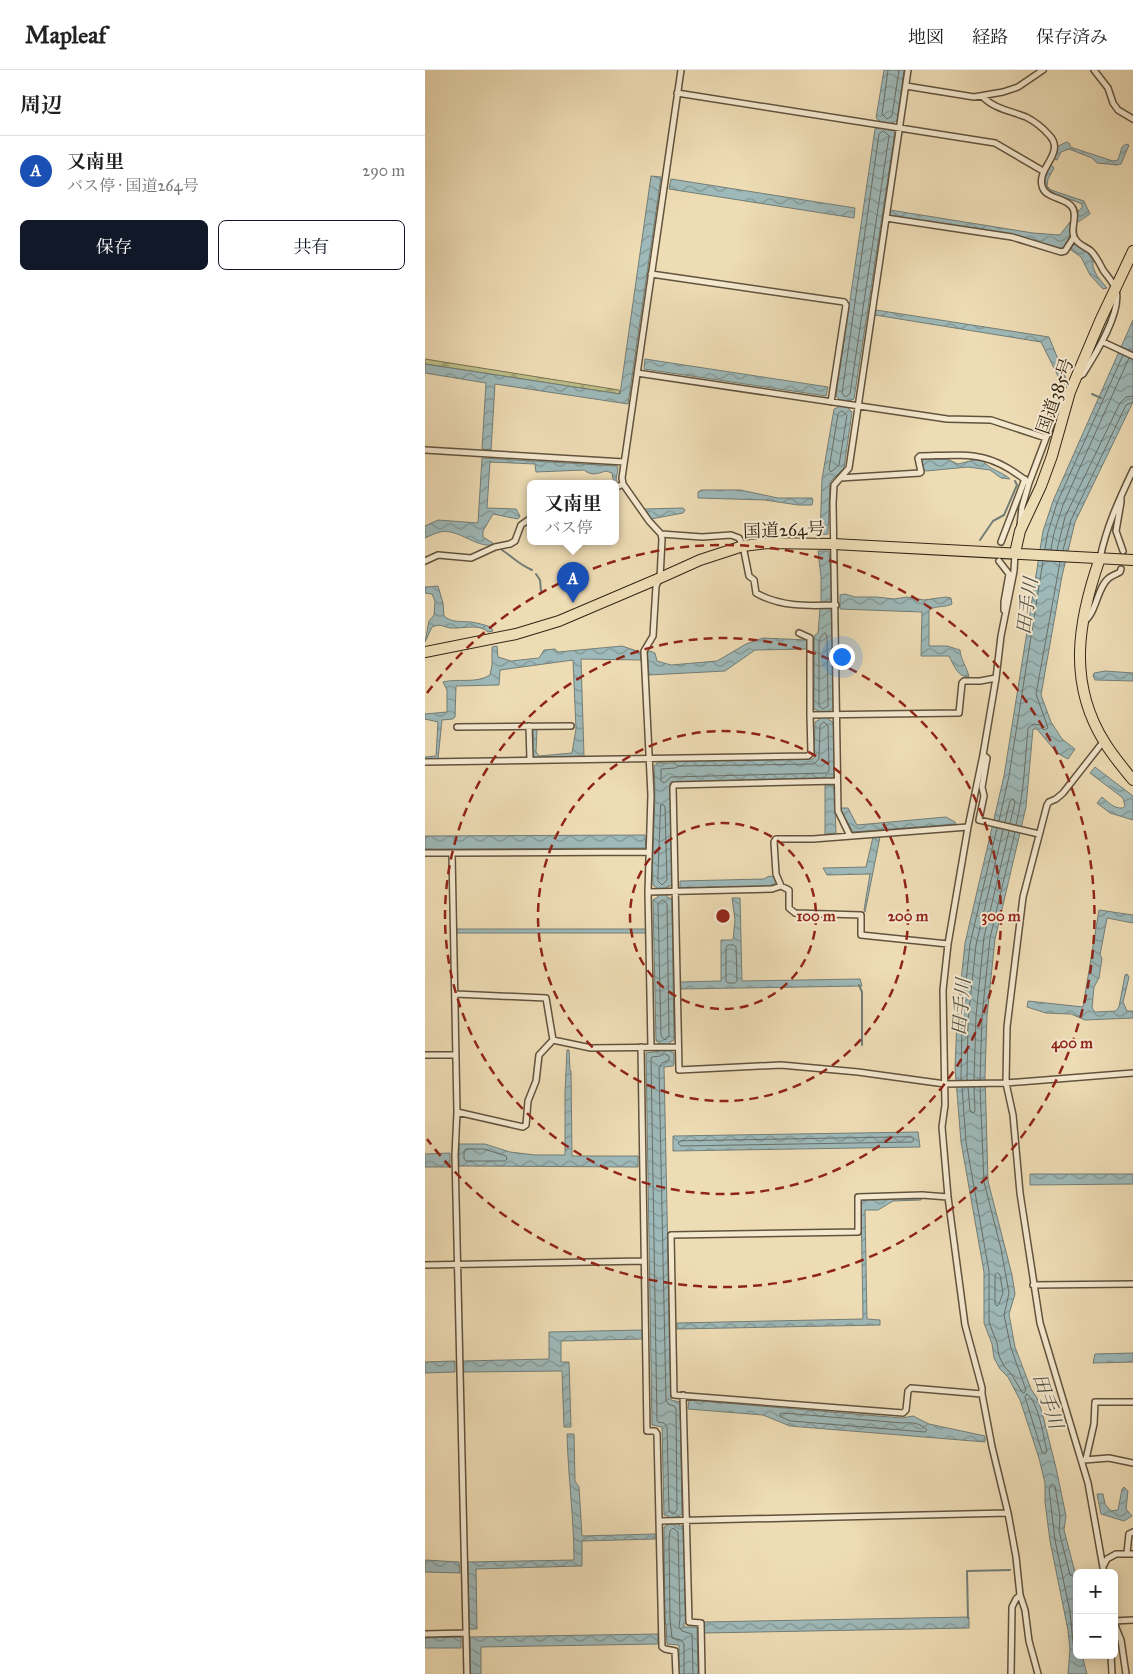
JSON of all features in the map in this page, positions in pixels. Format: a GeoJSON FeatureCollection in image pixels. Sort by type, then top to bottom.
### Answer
{"type":"FeatureCollection","features":[{"type":"Feature","properties":{"kind":"highway","name":"国道385号"},"geometry":{"type":"LineString","coordinates":[[1020,553],[1020,531],[1046,472],[1070,392],[1100,321],[1133,251]]}},
{"type":"Feature","properties":{"kind":"highway","name":"国道264号"},"geometry":{"type":"LineString","coordinates":[[425,652],[516,634],[551,623],[699,560],[743,546],[768,543],[833,544],[1133,560]]}},
{"type":"Feature","properties":{"kind":"highway"},"geometry":{"type":"LineString","coordinates":[[1100,558],[1081,624],[1081,677],[1087,705],[1103,742],[1133,780]]}},
{"type":"Feature","properties":{"kind":"street"},"geometry":{"type":"LineString","coordinates":[[681,70],[624,462],[623,484],[649,521],[661,534],[702,537],[731,536],[739,538],[743,546],[749,576],[754,580],[756,593],[768,600],[804,606],[834,605]]}},
{"type":"Feature","properties":{"kind":"street"},"geometry":{"type":"LineString","coordinates":[[850,836],[838,811],[833,715],[834,484],[849,468],[908,70]]}},
{"type":"Feature","properties":{"kind":"street"},"geometry":{"type":"LineString","coordinates":[[906,86],[974,97],[1018,87],[1043,70]]}},
{"type":"Feature","properties":{"kind":"street"},"geometry":{"type":"LineString","coordinates":[[1095,70],[1109,88],[1113,103],[1118,110],[1133,119]]}},
{"type":"Feature","properties":{"kind":"street"},"geometry":{"type":"LineString","coordinates":[[677,93],[995,143],[1043,171]]}},
{"type":"Feature","properties":{"kind":"street"},"geometry":{"type":"LineString","coordinates":[[886,218],[1012,238],[1061,252],[1065,251],[1074,237],[1074,210],[1067,201],[1046,192],[1041,183],[1043,171],[1052,157],[1055,148],[1054,142],[1050,136],[1032,121],[1004,110],[987,101],[982,96]]}},
{"type":"Feature","properties":{"kind":"street"},"geometry":{"type":"LineString","coordinates":[[1074,237],[1092,252],[1116,290],[1115,308],[1106,344],[1083,374],[1077,378]]}},
{"type":"Feature","properties":{"kind":"street"},"geometry":{"type":"LineString","coordinates":[[651,274],[845,302],[831,402]]}},
{"type":"Feature","properties":{"kind":"street"},"geometry":{"type":"LineString","coordinates":[[1106,344],[1133,356]]}},
{"type":"Feature","properties":{"kind":"street"},"geometry":{"type":"LineString","coordinates":[[637,373],[947,419],[991,420],[1046,438]]}},
{"type":"Feature","properties":{"kind":"street"},"geometry":{"type":"LineString","coordinates":[[1001,542],[1063,396],[1070,392]]}},
{"type":"Feature","properties":{"kind":"street"},"geometry":{"type":"LineString","coordinates":[[425,450],[624,462]]}},
{"type":"Feature","properties":{"kind":"street"},"geometry":{"type":"LineString","coordinates":[[840,478],[920,473],[918,458],[920,456],[973,455],[994,460],[1027,481]]}},
{"type":"Feature","properties":{"kind":"street"},"geometry":{"type":"LineString","coordinates":[[1100,558],[1105,534],[1133,470]]}},
{"type":"Feature","properties":{"kind":"street"},"geometry":{"type":"LineString","coordinates":[[1020,531],[1019,522],[1027,481]]}},
{"type":"Feature","properties":{"kind":"street"},"geometry":{"type":"LineString","coordinates":[[619,486],[623,484]]}},
{"type":"Feature","properties":{"kind":"street"},"geometry":{"type":"LineString","coordinates":[[1121,496],[1116,531],[1123,551]]}},
{"type":"Feature","properties":{"kind":"street"},"geometry":{"type":"LineString","coordinates":[[425,561],[438,555],[471,558],[495,547],[510,544],[515,541],[521,524],[527,520]]}},
{"type":"Feature","properties":{"kind":"street"},"geometry":{"type":"LineString","coordinates":[[651,1047],[649,852],[651,758],[644,651],[653,636],[656,586],[660,578],[661,534]]}},
{"type":"Feature","properties":{"kind":"street"},"geometry":{"type":"LineString","coordinates":[[1020,553],[1014,571],[1005,614],[983,754],[968,827],[948,944],[942,999],[947,1084],[942,1127],[948,1197],[965,1325],[982,1388],[981,1394],[1017,1557],[1020,1595],[1025,1610],[1029,1641],[1038,1674]]}},
{"type":"Feature","properties":{"kind":"street"},"geometry":{"type":"LineString","coordinates":[[999,561],[1009,574],[1004,602],[1005,614]]}},
{"type":"Feature","properties":{"kind":"street"},"geometry":{"type":"LineString","coordinates":[[1081,624],[1090,617],[1108,578],[1120,572],[1121,569]]}},
{"type":"Feature","properties":{"kind":"street"},"geometry":{"type":"LineString","coordinates":[[425,762],[808,756],[811,753],[813,715],[810,638],[799,633]]}},
{"type":"Feature","properties":{"kind":"street"},"geometry":{"type":"LineString","coordinates":[[813,715],[959,713],[962,683],[964,681],[980,682],[996,678]]}},
{"type":"Feature","properties":{"kind":"street"},"geometry":{"type":"LineString","coordinates":[[529,726],[530,760]]}},
{"type":"Feature","properties":{"kind":"street"},"geometry":{"type":"LineString","coordinates":[[457,727],[571,726]]}},
{"type":"Feature","properties":{"kind":"street"},"geometry":{"type":"LineString","coordinates":[[1103,742],[1063,793],[1049,802],[1037,833],[1023,897],[1007,1026],[1004,1083],[1013,1116],[1020,1193],[1033,1285],[1046,1345],[1084,1460],[1104,1569]]}},
{"type":"Feature","properties":{"kind":"street"},"geometry":{"type":"LineString","coordinates":[[983,754],[987,758],[982,787],[984,796],[978,816],[979,820],[1037,833]]}},
{"type":"Feature","properties":{"kind":"street"},"geometry":{"type":"LineString","coordinates":[[837,781],[674,785],[672,892],[679,1070],[781,1065],[858,1072],[947,1084],[1004,1083],[1133,1073]]}},
{"type":"Feature","properties":{"kind":"street"},"geometry":{"type":"LineString","coordinates":[[781,886],[777,874],[774,842],[776,839],[813,839],[968,827]]}},
{"type":"Feature","properties":{"kind":"street"},"geometry":{"type":"LineString","coordinates":[[425,853],[649,852]]}},
{"type":"Feature","properties":{"kind":"street"},"geometry":{"type":"LineString","coordinates":[[452,853],[456,994],[457,1112],[455,1155],[457,1265],[467,1674]]}},
{"type":"Feature","properties":{"kind":"street"},"geometry":{"type":"LineString","coordinates":[[649,892],[772,889],[781,886],[789,890],[789,908],[795,913],[861,915],[861,935],[948,944]]}},
{"type":"Feature","properties":{"kind":"street"},"geometry":{"type":"LineString","coordinates":[[456,994],[546,998],[553,1040]]}},
{"type":"Feature","properties":{"kind":"street"},"geometry":{"type":"LineString","coordinates":[[553,1040],[591,1048],[678,1047]]}},
{"type":"Feature","properties":{"kind":"street"},"geometry":{"type":"LineString","coordinates":[[457,1112],[523,1127],[526,1125],[528,1101],[536,1081],[539,1055],[553,1040]]}},
{"type":"Feature","properties":{"kind":"street"},"geometry":{"type":"LineString","coordinates":[[641,1048],[647,1430],[657,1434],[662,1647],[675,1651],[676,1674]]}},
{"type":"Feature","properties":{"kind":"street"},"geometry":{"type":"LineString","coordinates":[[425,1054],[456,1055]]}},
{"type":"Feature","properties":{"kind":"street"},"geometry":{"type":"LineString","coordinates":[[948,1197],[922,1195],[858,1196],[858,1232],[671,1235],[674,1395],[903,1413],[906,1410],[911,1388],[981,1394]]}},
{"type":"Feature","properties":{"kind":"street"},"geometry":{"type":"LineString","coordinates":[[425,1265],[644,1261]]}},
{"type":"Feature","properties":{"kind":"street"},"geometry":{"type":"LineString","coordinates":[[1033,1285],[1133,1284]]}},
{"type":"Feature","properties":{"kind":"street"},"geometry":{"type":"LineString","coordinates":[[683,1396],[689,1622],[701,1623],[702,1674]]}},
{"type":"Feature","properties":{"kind":"street"},"geometry":{"type":"LineString","coordinates":[[1084,1460],[1094,1424],[1095,1402],[1133,1402]]}},
{"type":"Feature","properties":{"kind":"street"},"geometry":{"type":"LineString","coordinates":[[1084,1460],[1109,1458],[1133,1463]]}},
{"type":"Feature","properties":{"kind":"street"},"geometry":{"type":"LineString","coordinates":[[660,1521],[1008,1513]]}},
{"type":"Feature","properties":{"kind":"street"},"geometry":{"type":"LineString","coordinates":[[1127,1553],[1129,1534],[1133,1532]]}},
{"type":"Feature","properties":{"kind":"street"},"geometry":{"type":"LineString","coordinates":[[1104,1569],[1107,1559],[1116,1554],[1133,1554]]}},
{"type":"Feature","properties":{"kind":"street"},"geometry":{"type":"LineString","coordinates":[[1011,1674],[1012,1607],[1020,1595]]}},
{"type":"Feature","properties":{"kind":"street"},"geometry":{"type":"LineString","coordinates":[[1118,1622],[1133,1620]]}},
{"type":"Feature","properties":{"kind":"street"},"geometry":{"type":"LineString","coordinates":[[1118,1632],[1126,1674]]}},
{"type":"Feature","properties":{"kind":"street"},"geometry":{"type":"LineString","coordinates":[[425,1634],[465,1633]]}},
{"type":"Feature","properties":{"kind":"street"},"geometry":{"type":"LineString","coordinates":[[1111,1659],[1112,1674]]}},
{"type":"Feature","properties":{"kind":"green space"},"geometry":{"type":"Polygon","coordinates":[[[425,359],[619,390],[620,394],[425,364],[425,359]]]}},
{"type":"Feature","properties":{"kind":"water"},"geometry":{"type":"Polygon","coordinates":[[[884,70],[904,70],[897,121],[891,123],[890,128],[895,132],[854,399],[849,401],[848,408],[852,412],[844,468],[830,482],[828,534],[820,535],[822,479],[834,409],[839,407],[840,400],[836,396],[875,129],[880,127],[881,122],[876,118],[884,70]]]}},
{"type":"Feature","properties":{"kind":"water"},"geometry":{"type":"Polygon","coordinates":[[[1067,142],[1070,144],[1070,147],[1113,161],[1118,160],[1122,147],[1126,144],[1129,145],[1121,164],[1117,165],[1097,163],[1092,158],[1069,149],[1061,152],[1056,160],[1054,157],[1058,146],[1067,142]]]}},
{"type":"Feature","properties":{"kind":"water"},"geometry":{"type":"Polygon","coordinates":[[[1051,165],[1054,168],[1048,179],[1047,186],[1051,190],[1084,201],[1090,214],[1078,222],[1078,211],[1082,208],[1082,204],[1058,195],[1052,192],[1047,187],[1045,182],[1046,174],[1051,165]]]}},
{"type":"Feature","properties":{"kind":"water"},"geometry":{"type":"Polygon","coordinates":[[[651,176],[661,177],[628,404],[495,384],[491,450],[482,449],[486,383],[425,373],[425,364],[620,394],[651,176]]]}},
{"type":"Feature","properties":{"kind":"water"},"geometry":{"type":"Polygon","coordinates":[[[671,179],[855,208],[854,218],[669,189],[671,179]]]}},
{"type":"Feature","properties":{"kind":"water"},"geometry":{"type":"Polygon","coordinates":[[[890,210],[1033,233],[1060,235],[1070,222],[1071,228],[1064,247],[1061,248],[1012,235],[889,216],[890,210]]]}},
{"type":"Feature","properties":{"kind":"water"},"geometry":{"type":"Polygon","coordinates":[[[1075,244],[1088,253],[1093,261],[1093,267],[1097,276],[1107,288],[1103,289],[1090,275],[1081,257],[1071,250],[1075,244]]]}},
{"type":"Feature","properties":{"kind":"water"},"geometry":{"type":"Polygon","coordinates":[[[876,310],[1049,337],[1066,379],[1064,386],[1059,390],[1061,382],[1041,342],[875,315],[876,310]]]}},
{"type":"Feature","properties":{"kind":"water","name":"田手川"},"geometry":{"type":"Polygon","coordinates":[[[1133,320],[1133,402],[1075,522],[1062,576],[1041,695],[1051,722],[1062,739],[1075,749],[1068,759],[1057,753],[1037,729],[1033,729],[1026,807],[995,939],[987,1016],[985,1075],[988,1181],[1012,1275],[1015,1294],[1009,1314],[1015,1347],[1042,1412],[1066,1516],[1064,1530],[1074,1569],[1073,1659],[1083,1659],[1087,1674],[1068,1674],[1070,1649],[1068,1630],[1050,1541],[1045,1502],[1045,1483],[1020,1400],[1008,1377],[1000,1369],[994,1358],[992,1344],[984,1323],[984,1272],[961,1142],[955,1068],[957,1019],[965,943],[1004,776],[1043,531],[1053,501],[1133,320]]]}},
{"type":"Feature","properties":{"kind":"water"},"geometry":{"type":"Polygon","coordinates":[[[645,359],[828,387],[826,396],[644,369],[645,359]]]}},
{"type":"Feature","properties":{"kind":"water"},"geometry":{"type":"Polygon","coordinates":[[[482,458],[617,466],[618,468],[616,480],[613,480],[612,473],[606,471],[594,474],[584,470],[536,472],[535,464],[490,462],[487,508],[516,509],[520,516],[518,519],[493,514],[483,531],[483,537],[493,543],[492,545],[485,545],[447,531],[438,532],[425,538],[425,526],[438,520],[478,523],[482,458]]]}},
{"type":"Feature","properties":{"kind":"water"},"geometry":{"type":"Polygon","coordinates":[[[924,459],[947,459],[958,464],[974,460],[983,461],[989,467],[1010,479],[1001,478],[990,470],[968,467],[926,471],[923,469],[922,462],[924,459]]]}},
{"type":"Feature","properties":{"kind":"water"},"geometry":{"type":"Polygon","coordinates":[[[701,490],[740,490],[778,498],[812,498],[813,500],[812,505],[798,505],[765,500],[698,498],[698,492],[701,490]]]}},
{"type":"Feature","properties":{"kind":"water"},"geometry":{"type":"Polygon","coordinates":[[[683,508],[685,510],[683,513],[651,519],[645,509],[683,508]]]}},
{"type":"Feature","properties":{"kind":"water"},"geometry":{"type":"Polygon","coordinates":[[[818,551],[829,551],[831,573],[830,607],[832,608],[833,708],[829,711],[829,720],[833,722],[834,729],[833,778],[670,783],[672,885],[667,887],[667,897],[672,899],[674,1040],[670,1042],[670,1051],[674,1053],[674,1064],[673,1066],[664,1067],[671,1400],[680,1402],[682,1514],[678,1517],[679,1526],[683,1526],[686,1622],[684,1627],[697,1627],[698,1674],[679,1674],[679,1645],[667,1644],[665,1623],[664,1527],[668,1525],[668,1516],[664,1515],[662,1427],[652,1425],[646,1053],[660,1051],[660,1043],[656,1041],[653,900],[658,897],[657,888],[653,885],[654,766],[657,763],[675,763],[675,761],[814,758],[815,722],[819,720],[819,711],[814,709],[814,636],[818,633],[820,609],[823,607],[821,602],[818,551]]]}},
{"type":"Feature","properties":{"kind":"water"},"geometry":{"type":"Polygon","coordinates":[[[438,586],[443,603],[444,616],[453,621],[471,622],[491,627],[493,631],[488,632],[475,627],[451,628],[438,625],[432,627],[425,642],[429,621],[434,615],[435,601],[432,594],[425,593],[425,587],[438,586]]]}},
{"type":"Feature","properties":{"kind":"water"},"geometry":{"type":"Polygon","coordinates":[[[845,594],[855,597],[894,599],[907,597],[924,600],[951,598],[952,604],[929,610],[929,646],[947,646],[960,650],[969,677],[959,673],[949,656],[921,656],[922,612],[840,609],[840,595],[845,594]]]}},
{"type":"Feature","properties":{"kind":"water"},"geometry":{"type":"Polygon","coordinates":[[[763,638],[807,640],[807,649],[755,650],[725,671],[649,675],[647,653],[650,651],[655,653],[657,661],[671,665],[717,661],[746,644],[763,638]]]}},
{"type":"Feature","properties":{"kind":"water"},"geometry":{"type":"Polygon","coordinates":[[[497,646],[498,657],[511,661],[539,658],[544,650],[555,649],[558,652],[622,646],[640,652],[641,660],[581,659],[584,756],[535,758],[533,755],[533,730],[535,729],[537,730],[536,752],[539,756],[572,753],[576,729],[573,660],[500,670],[499,685],[456,686],[455,717],[442,720],[438,759],[425,760],[425,757],[436,756],[438,722],[425,719],[425,714],[447,712],[447,690],[443,682],[473,680],[490,675],[492,647],[497,646]]]}},
{"type":"Feature","properties":{"kind":"water"},"geometry":{"type":"Polygon","coordinates":[[[1105,671],[1133,673],[1133,681],[1095,680],[1094,673],[1105,671]]]}},
{"type":"Feature","properties":{"kind":"water"},"geometry":{"type":"Polygon","coordinates":[[[1095,767],[1133,796],[1133,820],[1110,813],[1097,803],[1102,797],[1111,805],[1123,808],[1125,806],[1123,798],[1090,773],[1095,767]]]}},
{"type":"Feature","properties":{"kind":"water"},"geometry":{"type":"Polygon","coordinates":[[[825,785],[834,785],[836,833],[825,834],[825,785]]]}},
{"type":"Feature","properties":{"kind":"water"},"geometry":{"type":"Polygon","coordinates":[[[842,808],[848,808],[857,825],[946,817],[956,824],[853,832],[841,811],[842,808]]]}},
{"type":"Feature","properties":{"kind":"water"},"geometry":{"type":"Polygon","coordinates":[[[645,835],[646,848],[425,849],[425,836],[645,835]]]}},
{"type":"Feature","properties":{"kind":"water"},"geometry":{"type":"Polygon","coordinates":[[[873,837],[880,837],[865,912],[870,874],[827,875],[823,868],[866,867],[873,837]]]}},
{"type":"Feature","properties":{"kind":"water"},"geometry":{"type":"Polygon","coordinates":[[[769,876],[774,877],[776,883],[769,886],[680,888],[680,881],[764,879],[769,876]]]}},
{"type":"Feature","properties":{"kind":"water"},"geometry":{"type":"Polygon","coordinates":[[[732,898],[740,898],[742,981],[860,979],[862,986],[681,989],[680,982],[721,981],[721,940],[733,940],[735,920],[732,898]]]}},
{"type":"Feature","properties":{"kind":"water"},"geometry":{"type":"Polygon","coordinates":[[[1099,910],[1133,915],[1133,923],[1107,918],[1100,955],[1102,958],[1099,978],[1094,987],[1092,1008],[1095,1012],[1116,1011],[1119,1007],[1125,975],[1127,974],[1129,977],[1123,1002],[1127,1011],[1133,1011],[1133,1018],[1085,1020],[1071,1014],[1046,1013],[1027,1007],[1028,1001],[1083,1007],[1099,910]]]}},
{"type":"Feature","properties":{"kind":"water"},"geometry":{"type":"Polygon","coordinates":[[[457,929],[646,929],[646,933],[457,933],[457,929]]]}},
{"type":"Feature","properties":{"kind":"water"},"geometry":{"type":"Polygon","coordinates":[[[567,1050],[569,1050],[571,1071],[572,1156],[638,1156],[638,1167],[459,1166],[459,1144],[485,1144],[510,1152],[535,1155],[565,1155],[567,1050]]]}},
{"type":"Feature","properties":{"kind":"water"},"geometry":{"type":"Polygon","coordinates":[[[918,1132],[920,1147],[673,1151],[673,1136],[918,1132]]]}},
{"type":"Feature","properties":{"kind":"water"},"geometry":{"type":"Polygon","coordinates":[[[450,1153],[450,1167],[425,1167],[425,1154],[450,1153]]]}},
{"type":"Feature","properties":{"kind":"water"},"geometry":{"type":"Polygon","coordinates":[[[1030,1174],[1133,1174],[1133,1184],[1030,1185],[1030,1174]]]}},
{"type":"Feature","properties":{"kind":"water"},"geometry":{"type":"Polygon","coordinates":[[[921,1198],[921,1200],[893,1201],[878,1210],[865,1210],[867,1319],[880,1320],[880,1325],[677,1329],[677,1323],[863,1319],[861,1202],[864,1199],[921,1198]]]}},
{"type":"Feature","properties":{"kind":"water"},"geometry":{"type":"Polygon","coordinates":[[[642,1330],[642,1339],[561,1341],[561,1362],[569,1362],[571,1427],[564,1427],[562,1371],[464,1372],[463,1361],[549,1359],[549,1332],[642,1330]]]}},
{"type":"Feature","properties":{"kind":"water"},"geometry":{"type":"Polygon","coordinates":[[[1133,1353],[1133,1362],[1093,1363],[1095,1354],[1133,1353]]]}},
{"type":"Feature","properties":{"kind":"water"},"geometry":{"type":"Polygon","coordinates":[[[455,1361],[455,1372],[425,1373],[425,1362],[455,1361]]]}},
{"type":"Feature","properties":{"kind":"water"},"geometry":{"type":"Polygon","coordinates":[[[689,1400],[902,1418],[913,1416],[929,1424],[985,1436],[985,1442],[790,1426],[763,1415],[688,1409],[689,1400]]]}},
{"type":"Feature","properties":{"kind":"water"},"geometry":{"type":"Polygon","coordinates":[[[567,1434],[574,1434],[575,1481],[579,1487],[582,1536],[655,1534],[655,1539],[582,1541],[582,1566],[476,1569],[477,1629],[469,1629],[468,1562],[574,1560],[567,1434]]]}},
{"type":"Feature","properties":{"kind":"water"},"geometry":{"type":"Polygon","coordinates":[[[1124,1487],[1128,1491],[1126,1509],[1132,1516],[1124,1521],[1101,1514],[1097,1494],[1103,1494],[1105,1504],[1111,1511],[1118,1510],[1124,1487]]]}},
{"type":"Feature","properties":{"kind":"water"},"geometry":{"type":"Polygon","coordinates":[[[425,1560],[459,1562],[460,1573],[425,1572],[425,1560]]]}},
{"type":"Feature","properties":{"kind":"water"},"geometry":{"type":"Polygon","coordinates":[[[969,1617],[969,1628],[704,1633],[704,1622],[969,1617]]]}},
{"type":"Feature","properties":{"kind":"water"},"geometry":{"type":"Polygon","coordinates":[[[658,1634],[658,1644],[481,1647],[481,1674],[470,1674],[470,1637],[658,1634]]]}},
{"type":"Feature","properties":{"kind":"water"},"geometry":{"type":"Polygon","coordinates":[[[461,1637],[461,1648],[425,1648],[425,1638],[461,1637]]]}},
{"type":"Feature","properties":{"kind":"waterway"},"geometry":{"type":"LineString","coordinates":[[1092,394],[1101,398]]}},
{"type":"Feature","properties":{"kind":"waterway"},"geometry":{"type":"LineString","coordinates":[[980,540],[993,521],[1004,515],[1017,485],[1015,481]]}},
{"type":"Feature","properties":{"kind":"waterway"},"geometry":{"type":"LineString","coordinates":[[502,550],[532,570]]}},
{"type":"Feature","properties":{"kind":"waterway"},"geometry":{"type":"LineString","coordinates":[[536,574],[540,580],[541,591]]}},
{"type":"Feature","properties":{"kind":"waterway"},"geometry":{"type":"LineString","coordinates":[[859,985],[862,992],[862,1045]]}},
{"type":"Feature","properties":{"kind":"waterway"},"geometry":{"type":"LineString","coordinates":[[968,1618],[967,1571],[1010,1570]]}},
{"type":"Feature","properties":{"kind":"place","name":"又南里"},"geometry":{"type":"Point","coordinates":[573,603]}}]}
